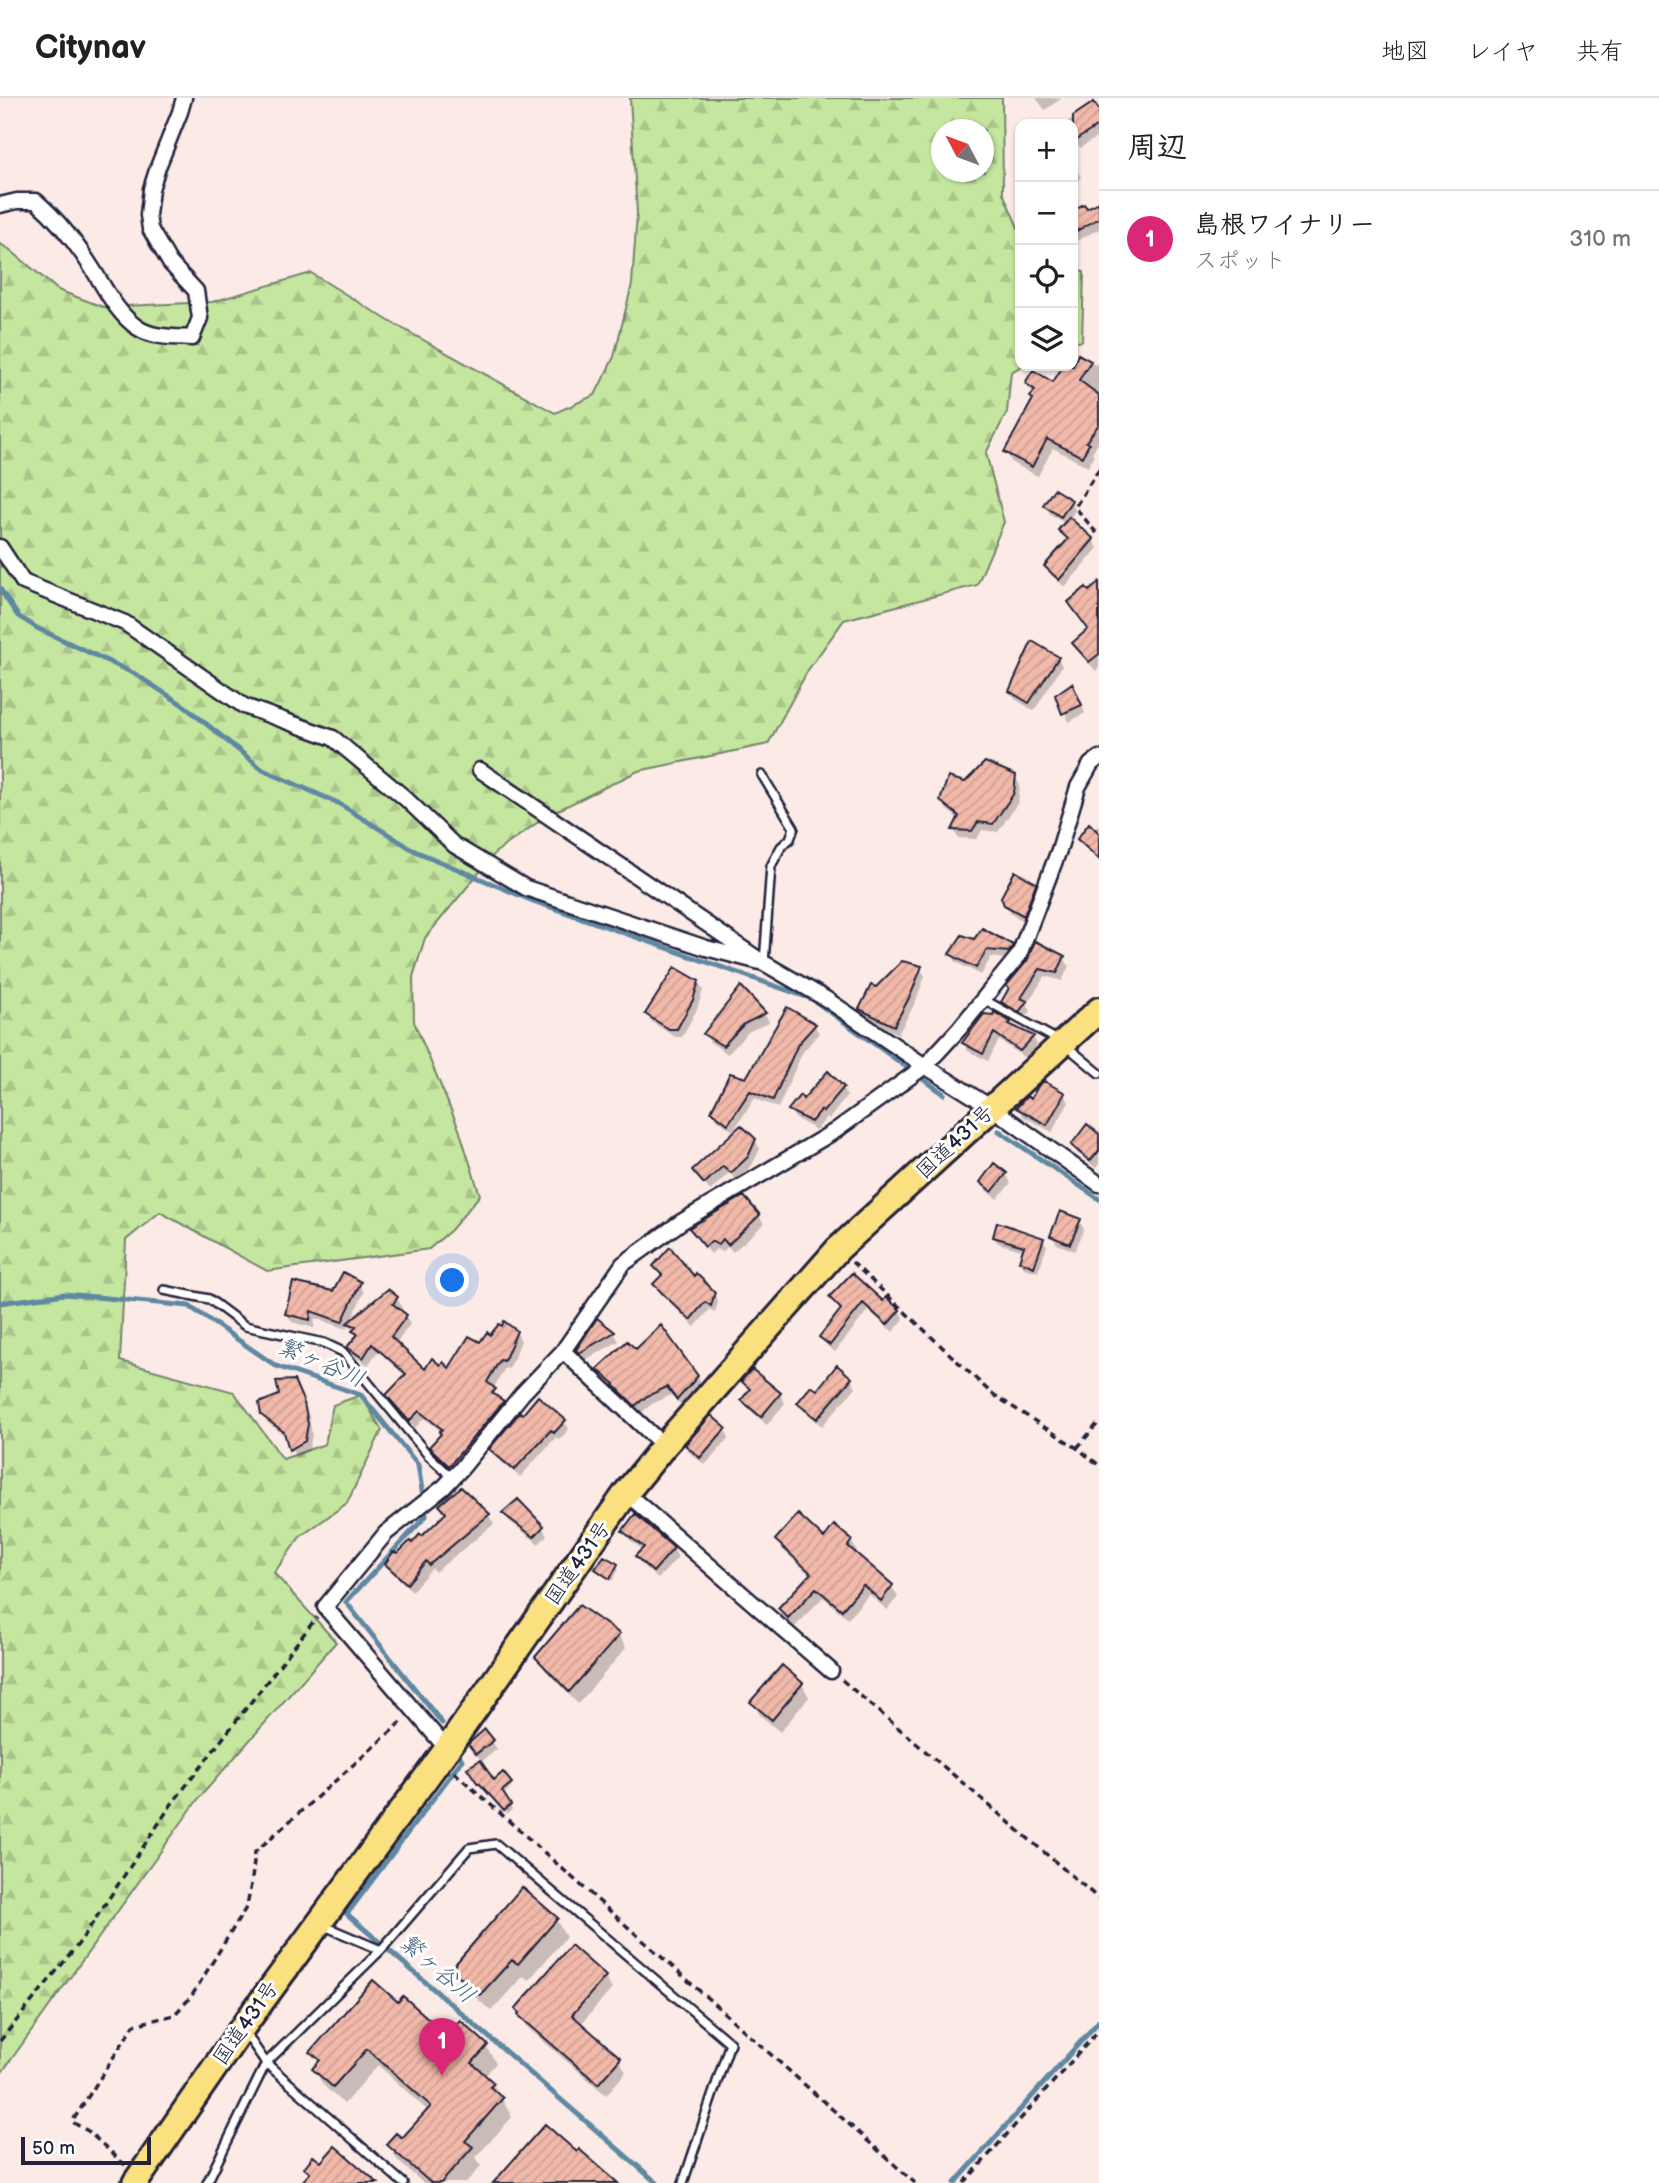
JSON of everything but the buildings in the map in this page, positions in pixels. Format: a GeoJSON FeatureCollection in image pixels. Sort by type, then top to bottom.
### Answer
{"type":"FeatureCollection","features":[{"type":"Feature","properties":{"kind":"highway","name":"国道431号"},"geometry":{"type":"LineString","coordinates":[[137,2180],[242,2028],[443,1754],[626,1493],[664,1446],[838,1249],[1099,1010]]}},
{"type":"Feature","properties":{"kind":"street"},"geometry":{"type":"LineString","coordinates":[[0,205],[36,201],[56,218],[117,308],[139,329],[162,336],[192,338],[200,318],[196,291],[170,263],[150,229],[148,215],[151,190],[184,98]]}},
{"type":"Feature","properties":{"kind":"street"},"geometry":{"type":"LineString","coordinates":[[0,547],[23,582],[125,622],[244,706],[333,738],[405,798],[454,845],[526,888],[706,948],[764,963]]}},
{"type":"Feature","properties":{"kind":"street"},"geometry":{"type":"LineString","coordinates":[[443,1754],[414,1711],[325,1608],[386,1533],[453,1478],[522,1394],[563,1352],[623,1264],[681,1222],[835,1131],[925,1066],[1019,955],[1059,850],[1078,787],[1091,764],[1099,758]]}},
{"type":"Feature","properties":{"kind":"street"},"geometry":{"type":"LineString","coordinates":[[480,770],[764,963],[826,999],[992,1108],[1099,1184]]}},
{"type":"Feature","properties":{"kind":"street"},"geometry":{"type":"LineString","coordinates":[[563,1352],[664,1446]]}},
{"type":"Feature","properties":{"kind":"street"},"geometry":{"type":"LineString","coordinates":[[626,1493],[831,1671]]}},
{"type":"Feature","properties":{"kind":"lane"},"geometry":{"type":"LineString","coordinates":[[762,775],[794,828],[790,839],[781,848],[771,866],[764,963]]}},
{"type":"Feature","properties":{"kind":"lane"},"geometry":{"type":"LineString","coordinates":[[984,999],[1063,1043],[1099,1073]]}},
{"type":"Feature","properties":{"kind":"lane"},"geometry":{"type":"LineString","coordinates":[[164,1290],[209,1299],[244,1326],[324,1343],[343,1352],[428,1455],[453,1478]]}},
{"type":"Feature","properties":{"kind":"lane"},"geometry":{"type":"LineString","coordinates":[[207,2183],[266,2063],[382,1950],[469,1848],[496,1844],[730,2043],[682,2183]]}},
{"type":"Feature","properties":{"kind":"lane"},"geometry":{"type":"LineString","coordinates":[[318,1924],[382,1950]]}},
{"type":"Feature","properties":{"kind":"lane"},"geometry":{"type":"LineString","coordinates":[[242,2028],[266,2063],[403,2183]]}},
{"type":"Feature","properties":{"kind":"path"},"geometry":{"type":"LineString","coordinates":[[1099,469],[1075,507],[1099,537]]}},
{"type":"Feature","properties":{"kind":"path"},"geometry":{"type":"LineString","coordinates":[[838,1249],[991,1392],[1099,1465]]}},
{"type":"Feature","properties":{"kind":"path"},"geometry":{"type":"LineString","coordinates":[[1077,1448],[1099,1422]]}},
{"type":"Feature","properties":{"kind":"path"},"geometry":{"type":"LineString","coordinates":[[0,2041],[80,1942],[171,1805],[325,1608]]}},
{"type":"Feature","properties":{"kind":"path"},"geometry":{"type":"LineString","coordinates":[[831,1671],[1099,1899]]}},
{"type":"Feature","properties":{"kind":"path"},"geometry":{"type":"LineString","coordinates":[[137,2180],[88,2131],[72,2122],[134,2025],[174,2015],[191,1997],[247,1906],[255,1852],[414,1711]]}},
{"type":"Feature","properties":{"kind":"path"},"geometry":{"type":"LineString","coordinates":[[443,1754],[915,2183]]}},
{"type":"Feature","properties":{"kind":"path"},"geometry":{"type":"LineString","coordinates":[[964,2183],[1099,2030]]}},
{"type":"Feature","properties":{"kind":"green space"},"geometry":{"type":"Polygon","coordinates":[[[630,98],[1002,98],[1003,193],[1015,221],[1015,370],[1011,372],[1007,412],[986,453],[1004,522],[977,585],[844,620],[808,670],[768,744],[638,771],[548,815],[496,852],[425,938],[413,977],[414,1022],[459,1129],[480,1195],[451,1230],[429,1249],[267,1271],[160,1212],[126,1240],[120,1361],[234,1392],[283,1459],[325,1444],[333,1405],[361,1395],[382,1430],[347,1503],[300,1537],[274,1573],[336,1642],[199,1798],[0,2075],[0,244],[58,290],[103,307],[212,302],[311,273],[389,321],[555,413],[595,395],[614,357],[632,284],[637,213],[630,98]]]}},
{"type":"Feature","properties":{"kind":"green space"},"geometry":{"type":"Polygon","coordinates":[[[1078,271],[1084,272],[1082,341],[1078,342],[1078,271]]]}},
{"type":"Feature","properties":{"kind":"waterway"},"geometry":{"type":"LineString","coordinates":[[0,589],[18,616],[37,628],[135,674],[183,705],[263,770],[338,803],[415,851],[533,901],[812,999],[944,1094]]}},
{"type":"Feature","properties":{"kind":"waterway"},"geometry":{"type":"LineString","coordinates":[[999,1131],[1099,1199]]}},
{"type":"Feature","properties":{"kind":"waterway","name":"繁ヶ谷川"},"geometry":{"type":"LineString","coordinates":[[0,1303],[65,1294],[189,1306],[276,1366],[361,1395],[418,1465],[426,1516],[346,1602],[442,1723]]}},
{"type":"Feature","properties":{"kind":"waterway","name":"繁ヶ谷川"},"geometry":{"type":"LineString","coordinates":[[458,1752],[462,1760],[347,1914],[657,2183]]}},
{"type":"Feature","properties":{"kind":"waterway"},"geometry":{"type":"LineString","coordinates":[[955,2183],[1099,2021]]}},
{"type":"Feature","properties":{"kind":"place","name":"島根ワイナリー"},"geometry":{"type":"Point","coordinates":[442,2076]}}]}
